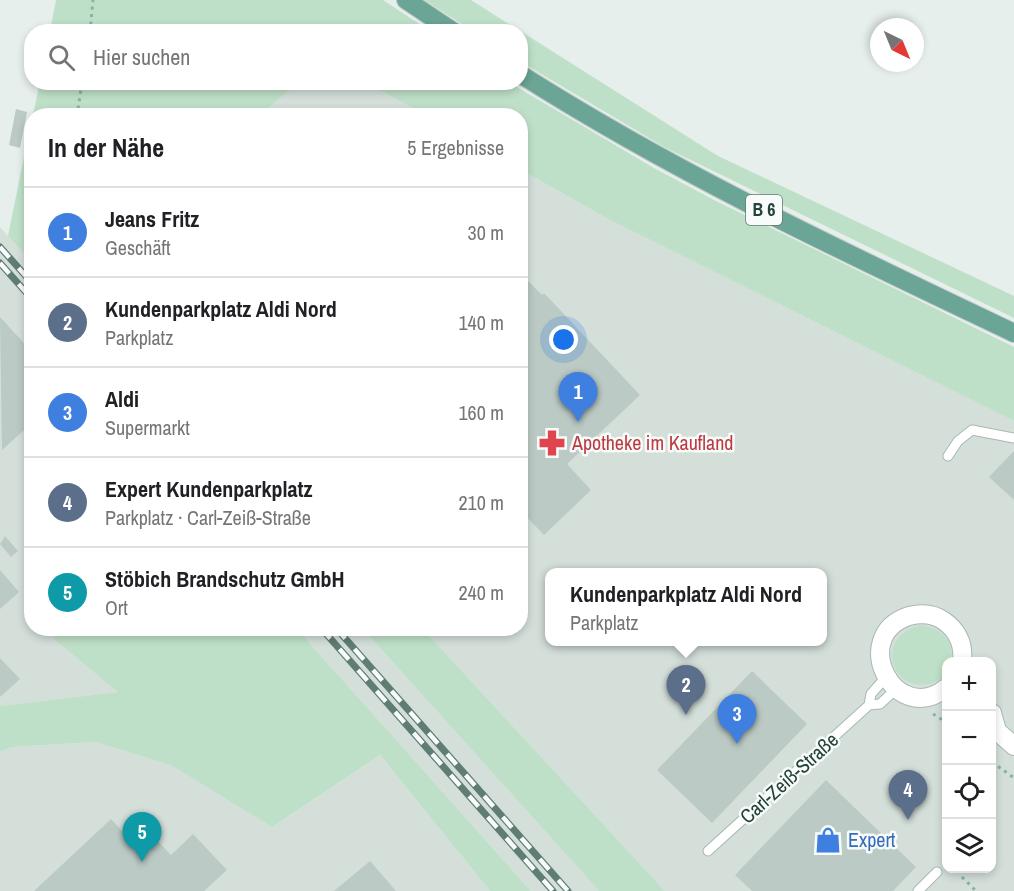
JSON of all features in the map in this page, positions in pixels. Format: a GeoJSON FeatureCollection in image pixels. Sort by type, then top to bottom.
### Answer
{"type":"FeatureCollection","features":[{"type":"Feature","properties":{"kind":"main road"},"geometry":{"type":"LineString","coordinates":[[406,0],[442,24]]}},
{"type":"Feature","properties":{"kind":"main road","name":"B 6"},"geometry":{"type":"LineString","coordinates":[[528,79],[662,158],[1014,333]]}},
{"type":"Feature","properties":{"kind":"street"},"geometry":{"type":"LineString","coordinates":[[942,693],[922,697],[891,683],[879,654],[882,642],[896,623],[914,615],[933,616],[950,626],[960,640],[962,657]]}},
{"type":"Feature","properties":{"kind":"street"},"geometry":{"type":"LineString","coordinates":[[996,732],[1014,746]]}},
{"type":"Feature","properties":{"kind":"lane"},"geometry":{"type":"LineString","coordinates":[[948,456],[958,441],[972,430],[1014,438]]}},
{"type":"Feature","properties":{"kind":"lane","name":"Carl-Zeiß-Straße"},"geometry":{"type":"LineString","coordinates":[[708,851],[869,705],[872,694],[891,683]]}},
{"type":"Feature","properties":{"kind":"lane","name":"Carl-Zeiß-Straße"},"geometry":{"type":"LineString","coordinates":[[869,705],[880,704],[891,683]]}},
{"type":"Feature","properties":{"kind":"lane"},"geometry":{"type":"LineString","coordinates":[[918,891],[937,872]]}},
{"type":"Feature","properties":{"kind":"path"},"geometry":{"type":"LineString","coordinates":[[91,24],[93,0]]}},
{"type":"Feature","properties":{"kind":"path"},"geometry":{"type":"LineString","coordinates":[[78,108],[81,90]]}},
{"type":"Feature","properties":{"kind":"path"},"geometry":{"type":"LineString","coordinates":[[996,765],[1014,778]]}},
{"type":"Feature","properties":{"kind":"path"},"geometry":{"type":"LineString","coordinates":[[962,877],[976,891]]}},
{"type":"Feature","properties":{"kind":"shaded area"},"geometry":{"type":"Polygon","coordinates":[[[289,90],[380,90],[412,108],[269,108],[289,90]]]}},
{"type":"Feature","properties":{"kind":"shaded area"},"geometry":{"type":"Polygon","coordinates":[[[528,174],[610,220],[1014,421],[1014,891],[665,891],[429,636],[528,636],[528,174]]]}},
{"type":"Feature","properties":{"kind":"shaded area"},"geometry":{"type":"Polygon","coordinates":[[[0,227],[24,253],[24,636],[56,636],[54,638],[119,692],[0,706],[0,227]]]}},
{"type":"Feature","properties":{"kind":"shaded area"},"geometry":{"type":"Polygon","coordinates":[[[303,636],[369,636],[599,891],[531,891],[303,636]]]}},
{"type":"Feature","properties":{"kind":"shaded area"},"geometry":{"type":"Polygon","coordinates":[[[95,742],[172,765],[272,827],[380,755],[490,891],[0,891],[0,752],[12,747],[95,742]]]}},
{"type":"Feature","properties":{"kind":"green space"},"geometry":{"type":"Polygon","coordinates":[[[56,0],[383,0],[419,24],[51,24],[56,0]]]}},
{"type":"Feature","properties":{"kind":"green space"},"geometry":{"type":"Polygon","coordinates":[[[424,0],[471,0],[509,24],[462,24],[424,0]]]}},
{"type":"Feature","properties":{"kind":"green space"},"geometry":{"type":"Polygon","coordinates":[[[528,36],[718,156],[1014,296],[1014,318],[666,148],[528,66],[528,36]]]}},
{"type":"Feature","properties":{"kind":"green space"},"geometry":{"type":"Polygon","coordinates":[[[38,90],[289,90],[269,108],[34,108],[38,90]]]}},
{"type":"Feature","properties":{"kind":"green space"},"geometry":{"type":"Polygon","coordinates":[[[380,90],[522,90],[654,168],[716,201],[1014,347],[1014,421],[610,220],[528,174],[528,108],[412,108],[380,90]]]}},
{"type":"Feature","properties":{"kind":"green space"},"geometry":{"type":"Polygon","coordinates":[[[24,157],[24,253],[8,236],[24,157]]]}},
{"type":"Feature","properties":{"kind":"green space"},"geometry":{"type":"Polygon","coordinates":[[[922,625],[945,637],[952,654],[952,657],[942,657],[942,678],[928,684],[913,684],[902,677],[895,667],[892,655],[895,643],[905,632],[922,625]]]}},
{"type":"Feature","properties":{"kind":"green space"},"geometry":{"type":"Polygon","coordinates":[[[55,636],[303,636],[531,891],[490,891],[380,755],[272,827],[171,765],[95,742],[12,747],[0,752],[0,706],[118,692],[53,638],[55,636]]]}},
{"type":"Feature","properties":{"kind":"green space"},"geometry":{"type":"Polygon","coordinates":[[[369,636],[429,636],[665,891],[599,891],[369,636]]]}},
{"type":"Feature","properties":{"kind":"building"},"geometry":{"type":"Polygon","coordinates":[[[16,109],[24,111],[20,148],[9,145],[16,109]]]}},
{"type":"Feature","properties":{"kind":"building"},"geometry":{"type":"Polygon","coordinates":[[[528,281],[542,295],[544,293],[640,395],[567,464],[591,490],[544,535],[528,518],[528,281]]]}},
{"type":"Feature","properties":{"kind":"building"},"geometry":{"type":"Polygon","coordinates":[[[0,317],[24,343],[24,430],[2,450],[0,317]]]}},
{"type":"Feature","properties":{"kind":"building"},"geometry":{"type":"Polygon","coordinates":[[[1014,451],[1014,500],[989,477],[1014,451]]]}},
{"type":"Feature","properties":{"kind":"building"},"geometry":{"type":"Polygon","coordinates":[[[5,536],[18,551],[11,557],[0,544],[5,536]]]}},
{"type":"Feature","properties":{"kind":"building"},"geometry":{"type":"Polygon","coordinates":[[[0,570],[19,592],[0,609],[0,570]]]}},
{"type":"Feature","properties":{"kind":"building"},"geometry":{"type":"Polygon","coordinates":[[[0,658],[20,679],[0,697],[0,658]]]}},
{"type":"Feature","properties":{"kind":"building"},"geometry":{"type":"Polygon","coordinates":[[[752,671],[807,724],[712,823],[657,770],[752,671]]]}},
{"type":"Feature","properties":{"kind":"building","name":"Expert"},"geometry":{"type":"Polygon","coordinates":[[[826,780],[916,867],[893,891],[752,891],[735,875],[826,780]]]}},
{"type":"Feature","properties":{"kind":"building"},"geometry":{"type":"Polygon","coordinates":[[[111,819],[133,843],[147,830],[171,855],[193,834],[227,870],[204,891],[34,891],[111,819]]]}},
{"type":"Feature","properties":{"kind":"building"},"geometry":{"type":"Polygon","coordinates":[[[370,861],[396,891],[334,891],[370,861]]]}},
{"type":"Feature","properties":{"kind":"railway"},"geometry":{"type":"LineString","coordinates":[[0,247],[24,274]]}},
{"type":"Feature","properties":{"kind":"railway"},"geometry":{"type":"LineString","coordinates":[[0,263],[24,290]]}},
{"type":"Feature","properties":{"kind":"railway"},"geometry":{"type":"LineString","coordinates":[[328,636],[553,891]]}},
{"type":"Feature","properties":{"kind":"railway"},"geometry":{"type":"LineString","coordinates":[[343,636],[568,891]]}},
{"type":"Feature","properties":{"kind":"place","name":"Jeans Fritz"},"geometry":{"type":"Point","coordinates":[578,422]}},
{"type":"Feature","properties":{"kind":"place","name":"Apotheke im Kaufland"},"geometry":{"type":"Point","coordinates":[552,443]}},
{"type":"Feature","properties":{"kind":"place","name":"Kundenparkplatz Aldi Nord"},"geometry":{"type":"Point","coordinates":[686,715]}},
{"type":"Feature","properties":{"kind":"place","name":"Aldi"},"geometry":{"type":"Point","coordinates":[737,744]}},
{"type":"Feature","properties":{"kind":"place","name":"Expert Kundenparkplatz"},"geometry":{"type":"Point","coordinates":[908,820]}},
{"type":"Feature","properties":{"kind":"place","name":"Expert"},"geometry":{"type":"Point","coordinates":[828,840]}},
{"type":"Feature","properties":{"kind":"place","name":"Stöbich Brandschutz GmbH"},"geometry":{"type":"Point","coordinates":[142,862]}}]}
